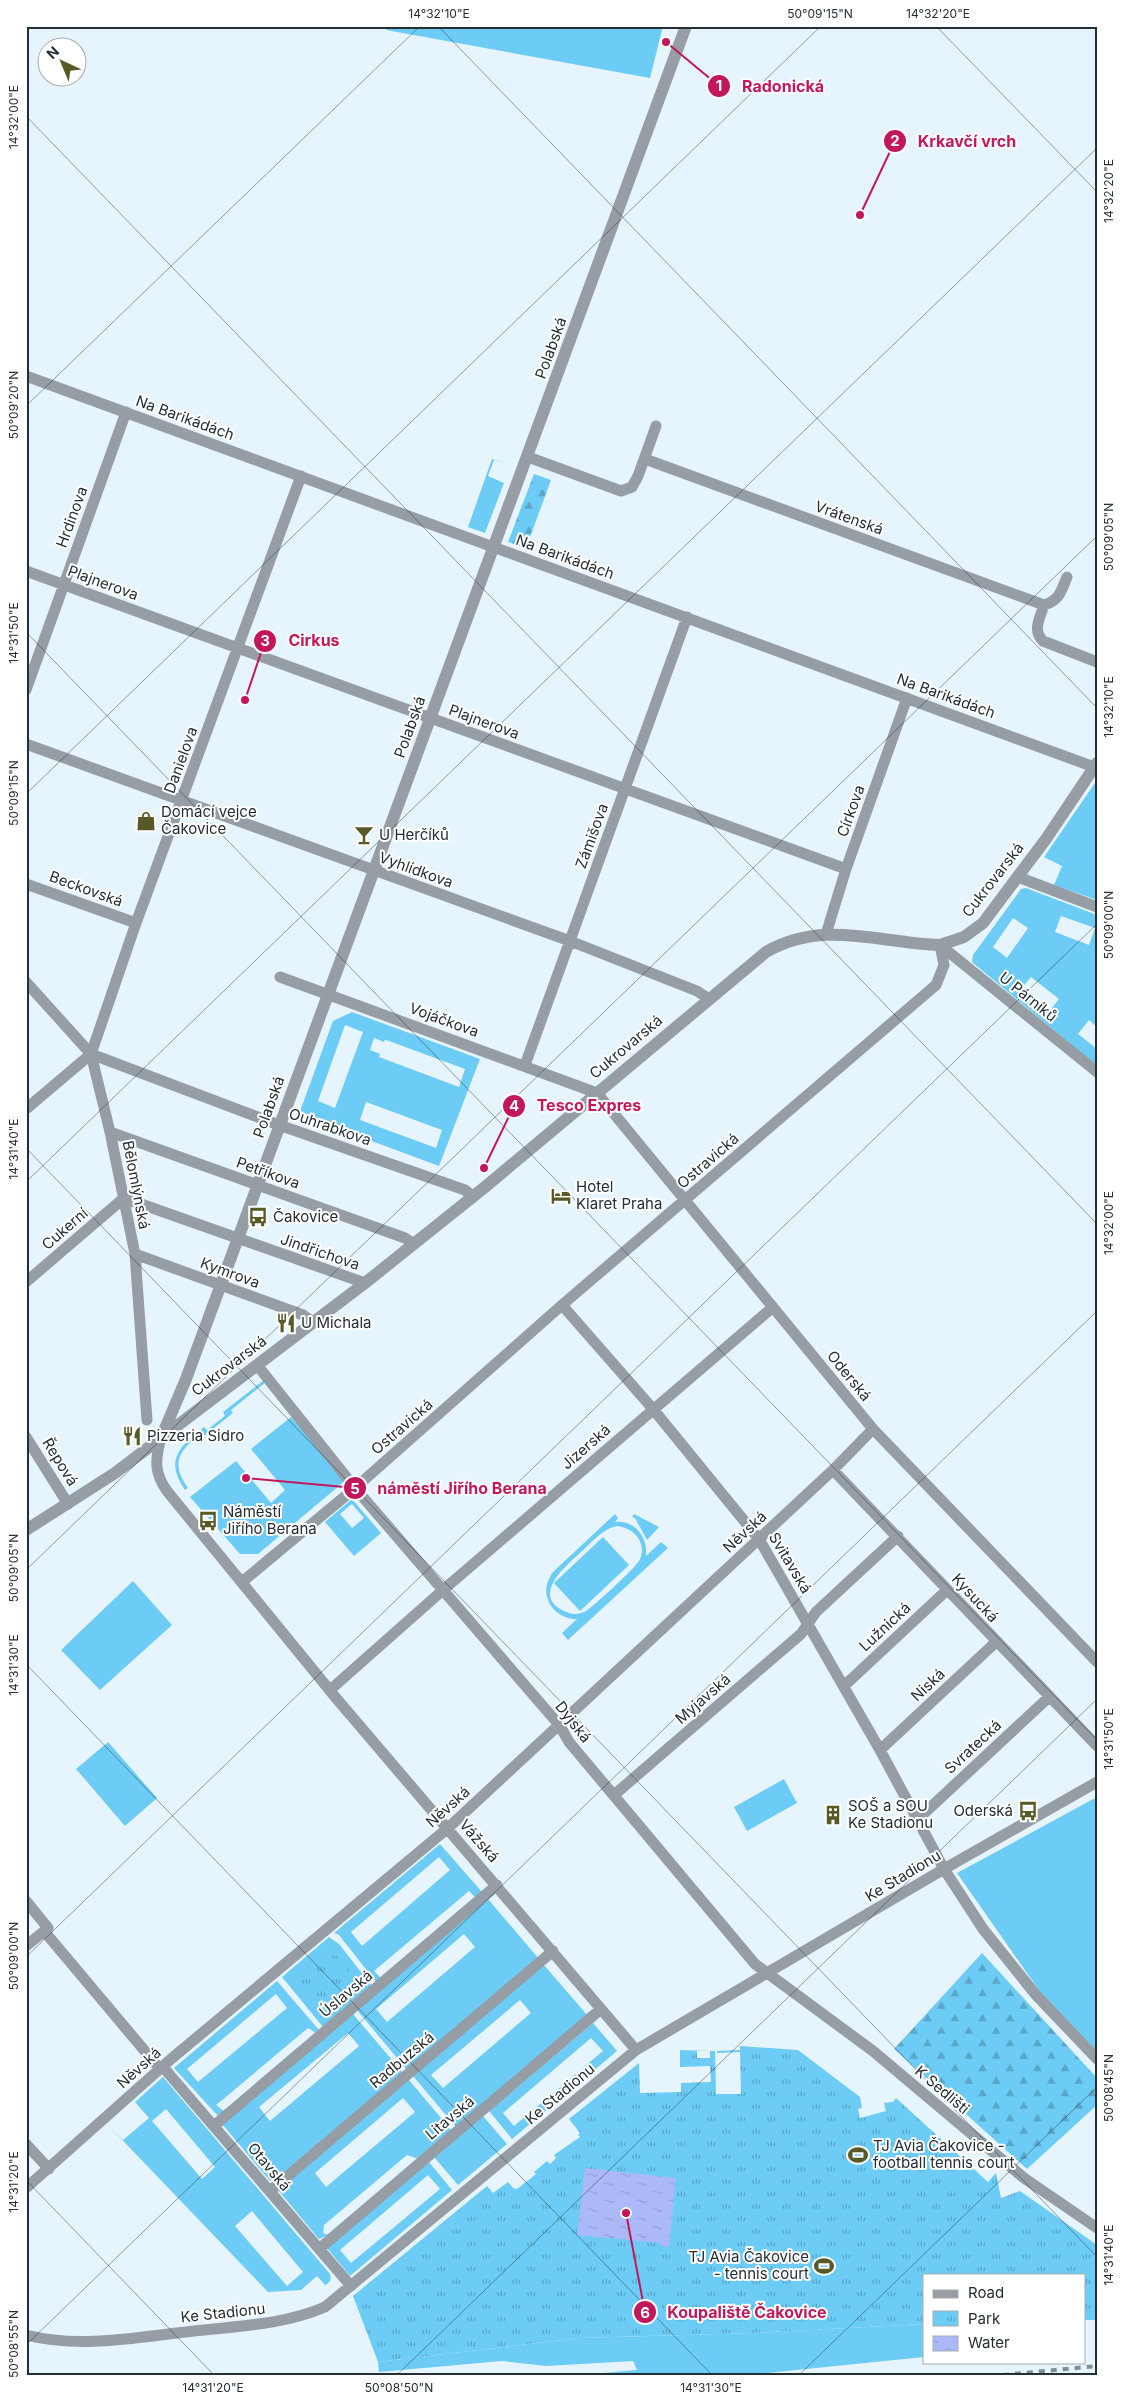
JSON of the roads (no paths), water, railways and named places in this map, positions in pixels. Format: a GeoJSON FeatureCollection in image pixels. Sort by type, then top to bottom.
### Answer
{"type":"FeatureCollection","features":[{"type":"Feature","properties":{"kind":"street","name":"Polabská"},"geometry":{"type":"LineString","coordinates":[[161,1438],[186,1379],[686,26]]}},
{"type":"Feature","properties":{"kind":"street","name":"Na Barikádách"},"geometry":{"type":"LineString","coordinates":[[26,376],[907,698],[1096,765]]}},
{"type":"Feature","properties":{"kind":"street","name":"Hrdinova"},"geometry":{"type":"LineString","coordinates":[[26,690],[126,412]]}},
{"type":"Feature","properties":{"kind":"street"},"geometry":{"type":"LineString","coordinates":[[528,457],[621,491],[632,487],[645,459],[656,426]]}},
{"type":"Feature","properties":{"kind":"street","name":"Vrátenská"},"geometry":{"type":"LineString","coordinates":[[645,459],[1044,605]]}},
{"type":"Feature","properties":{"kind":"street","name":"Danielova"},"geometry":{"type":"LineString","coordinates":[[91,1054],[136,923],[301,476]]}},
{"type":"Feature","properties":{"kind":"street","name":"Plajnerova"},"geometry":{"type":"LineString","coordinates":[[26,571],[846,869]]}},
{"type":"Feature","properties":{"kind":"street"},"geometry":{"type":"LineString","coordinates":[[1067,577],[1059,597],[1053,602],[1044,605],[1036,630],[1038,637],[1043,642],[1097,662]]}},
{"type":"Feature","properties":{"kind":"street","name":"Zámišova"},"geometry":{"type":"LineString","coordinates":[[525,1065],[686,617]]}},
{"type":"Feature","properties":{"kind":"street","name":"Církova"},"geometry":{"type":"LineString","coordinates":[[826,934],[846,869],[907,698]]}},
{"type":"Feature","properties":{"kind":"street","name":"Vyhlídkova"},"geometry":{"type":"LineString","coordinates":[[26,744],[570,941],[697,991],[708,999]]}},
{"type":"Feature","properties":{"kind":"street","name":"Cukrovarská"},"geometry":{"type":"LineString","coordinates":[[26,1530],[115,1473],[366,1283],[473,1197],[755,960],[777,946],[826,934],[856,934],[940,945],[964,937],[983,923],[1018,877],[1096,765]]}},
{"type":"Feature","properties":{"kind":"street"},"geometry":{"type":"LineString","coordinates":[[1018,877],[1097,907]]}},
{"type":"Feature","properties":{"kind":"street","name":"Beckovská"},"geometry":{"type":"LineString","coordinates":[[26,884],[136,923]]}},
{"type":"Feature","properties":{"kind":"street","name":"U Párníků"},"geometry":{"type":"LineString","coordinates":[[940,945],[1097,1072]]}},
{"type":"Feature","properties":{"kind":"street","name":"Ostravická"},"geometry":{"type":"LineString","coordinates":[[355,1488],[562,1305],[936,985],[944,965],[940,945]]}},
{"type":"Feature","properties":{"kind":"street","name":"Vojáčkova"},"geometry":{"type":"LineString","coordinates":[[280,977],[525,1065],[597,1093]]}},
{"type":"Feature","properties":{"kind":"street","name":"Bělomlýnská"},"geometry":{"type":"LineString","coordinates":[[26,982],[91,1054],[110,1132],[135,1254],[147,1420]]}},
{"type":"Feature","properties":{"kind":"street"},"geometry":{"type":"LineString","coordinates":[[26,1110],[91,1054]]}},
{"type":"Feature","properties":{"kind":"street","name":"Ouhrabkova"},"geometry":{"type":"LineString","coordinates":[[91,1054],[280,1125],[465,1190],[473,1197]]}},
{"type":"Feature","properties":{"kind":"street","name":"Oderská"},"geometry":{"type":"LineString","coordinates":[[597,1093],[873,1430],[1097,1662]]}},
{"type":"Feature","properties":{"kind":"street","name":"Petříkova"},"geometry":{"type":"LineString","coordinates":[[110,1132],[405,1238],[414,1244]]}},
{"type":"Feature","properties":{"kind":"street","name":"Jindřichova"},"geometry":{"type":"LineString","coordinates":[[124,1198],[366,1283]]}},
{"type":"Feature","properties":{"kind":"street","name":"Cukerní"},"geometry":{"type":"LineString","coordinates":[[26,1282],[124,1198]]}},
{"type":"Feature","properties":{"kind":"street","name":"Kymrova"},"geometry":{"type":"LineString","coordinates":[[135,1254],[303,1315],[313,1322]]}},
{"type":"Feature","properties":{"kind":"street","name":"Svitavská"},"geometry":{"type":"LineString","coordinates":[[562,1305],[653,1409],[759,1539],[880,1750],[944,1868],[983,1929],[1036,1995],[1097,2059]]}},
{"type":"Feature","properties":{"kind":"street","name":"Jizerská"},"geometry":{"type":"LineString","coordinates":[[330,1690],[443,1590],[773,1308]]}},
{"type":"Feature","properties":{"kind":"street"},"geometry":{"type":"LineString","coordinates":[[161,1438],[155,1464],[160,1482],[242,1582],[355,1488],[257,1365]]}},
{"type":"Feature","properties":{"kind":"street","name":"Něvská"},"geometry":{"type":"LineString","coordinates":[[26,2188],[162,2068],[448,1828],[560,1726],[833,1470],[873,1430]]}},
{"type":"Feature","properties":{"kind":"street","name":"Řepová"},"geometry":{"type":"LineString","coordinates":[[26,1437],[68,1504]]}},
{"type":"Feature","properties":{"kind":"street","name":"Kysucká"},"geometry":{"type":"LineString","coordinates":[[833,1470],[1097,1746]]}},
{"type":"Feature","properties":{"kind":"street","name":"Dyjská"},"geometry":{"type":"LineString","coordinates":[[355,1488],[560,1726],[569,1742],[755,1964],[767,1974]]}},
{"type":"Feature","properties":{"kind":"street","name":"Myjavská"},"geometry":{"type":"LineString","coordinates":[[614,1795],[801,1634],[816,1612],[898,1536]]}},
{"type":"Feature","properties":{"kind":"street","name":"Vážská"},"geometry":{"type":"LineString","coordinates":[[242,1582],[330,1690],[636,2050]]}},
{"type":"Feature","properties":{"kind":"street","name":"Lužnická"},"geometry":{"type":"LineString","coordinates":[[844,1686],[947,1590]]}},
{"type":"Feature","properties":{"kind":"street","name":"Niská"},"geometry":{"type":"LineString","coordinates":[[880,1750],[996,1642]]}},
{"type":"Feature","properties":{"kind":"street","name":"Svratecká"},"geometry":{"type":"LineString","coordinates":[[918,1819],[1049,1697]]}},
{"type":"Feature","properties":{"kind":"street","name":"Ke Stadionu"},"geometry":{"type":"LineString","coordinates":[[26,2335],[66,2342],[89,2342],[290,2320],[325,2307],[636,2050],[944,1868],[1097,1782]]}},
{"type":"Feature","properties":{"kind":"street","name":"Úslavská"},"geometry":{"type":"LineString","coordinates":[[215,2125],[497,1885]]}},
{"type":"Feature","properties":{"kind":"street","name":"Otavská"},"geometry":{"type":"LineString","coordinates":[[26,1901],[46,1929],[162,2068],[215,2125],[352,2286]]}},
{"type":"Feature","properties":{"kind":"street"},"geometry":{"type":"LineString","coordinates":[[26,1946],[46,1929]]}},
{"type":"Feature","properties":{"kind":"street","name":"Radbuzská"},"geometry":{"type":"LineString","coordinates":[[270,2191],[554,1952]]}},
{"type":"Feature","properties":{"kind":"street","name":"K Sedlišti"},"geometry":{"type":"LineString","coordinates":[[767,1974],[873,2051],[1024,2178],[1097,2228]]}},
{"type":"Feature","properties":{"kind":"street","name":"Litavská"},"geometry":{"type":"LineString","coordinates":[[319,2249],[601,2009]]}},
{"type":"Feature","properties":{"kind":"street"},"geometry":{"type":"LineString","coordinates":[[26,2144],[48,2169]]}},
{"type":"Feature","properties":{"kind":"water"},"geometry":{"type":"Polygon","coordinates":[[[585,2168],[676,2178],[669,2247],[661,2246],[661,2243],[577,2235],[585,2168]]]}},
{"type":"Feature","properties":{"kind":"railway"},"geometry":{"type":"LineString","coordinates":[[1003,2375],[1097,2366]]}},
{"type":"Feature","properties":{"kind":"place","name":"Radonická"},"geometry":{"type":"Point","coordinates":[666,42]}},
{"type":"Feature","properties":{"kind":"place","name":"Krkavčí vrch"},"geometry":{"type":"Point","coordinates":[860,215]}},
{"type":"Feature","properties":{"kind":"place","name":"Cirkus"},"geometry":{"type":"Point","coordinates":[245,700]}},
{"type":"Feature","properties":{"kind":"place","name":"Domácí vejce Čakovice"},"geometry":{"type":"Point","coordinates":[146,821]}},
{"type":"Feature","properties":{"kind":"place","name":"U Herčíků"},"geometry":{"type":"Point","coordinates":[364,835]}},
{"type":"Feature","properties":{"kind":"place","name":"Tesco Expres"},"geometry":{"type":"Point","coordinates":[484,1168]}},
{"type":"Feature","properties":{"kind":"place","name":"Hotel Klaret Praha"},"geometry":{"type":"Point","coordinates":[561,1196]}},
{"type":"Feature","properties":{"kind":"place","name":"Čakovice"},"geometry":{"type":"Point","coordinates":[258,1217]}},
{"type":"Feature","properties":{"kind":"place","name":"U Michala"},"geometry":{"type":"Point","coordinates":[286,1323]}},
{"type":"Feature","properties":{"kind":"place","name":"Pizzeria Sidro"},"geometry":{"type":"Point","coordinates":[132,1436]}},
{"type":"Feature","properties":{"kind":"place","name":"náměstí Jiřího Berana"},"geometry":{"type":"Point","coordinates":[246,1478]}},
{"type":"Feature","properties":{"kind":"place","name":"Náměstí Jiřího Berana"},"geometry":{"type":"Point","coordinates":[208,1521]}},
{"type":"Feature","properties":{"kind":"place","name":"Oderská"},"geometry":{"type":"Point","coordinates":[1028,1811]}},
{"type":"Feature","properties":{"kind":"place","name":"SOŠ a SOU Ke Stadionu"},"geometry":{"type":"Point","coordinates":[833,1815]}},
{"type":"Feature","properties":{"kind":"place","name":"TJ Avia Čakovice - football tennis court"},"geometry":{"type":"Point","coordinates":[858,2155]}},
{"type":"Feature","properties":{"kind":"place","name":"Koupaliště Čakovice"},"geometry":{"type":"Point","coordinates":[626,2213]}},
{"type":"Feature","properties":{"kind":"place","name":"TJ Avia Čakovice - tennis court"},"geometry":{"type":"Point","coordinates":[824,2266]}}]}
